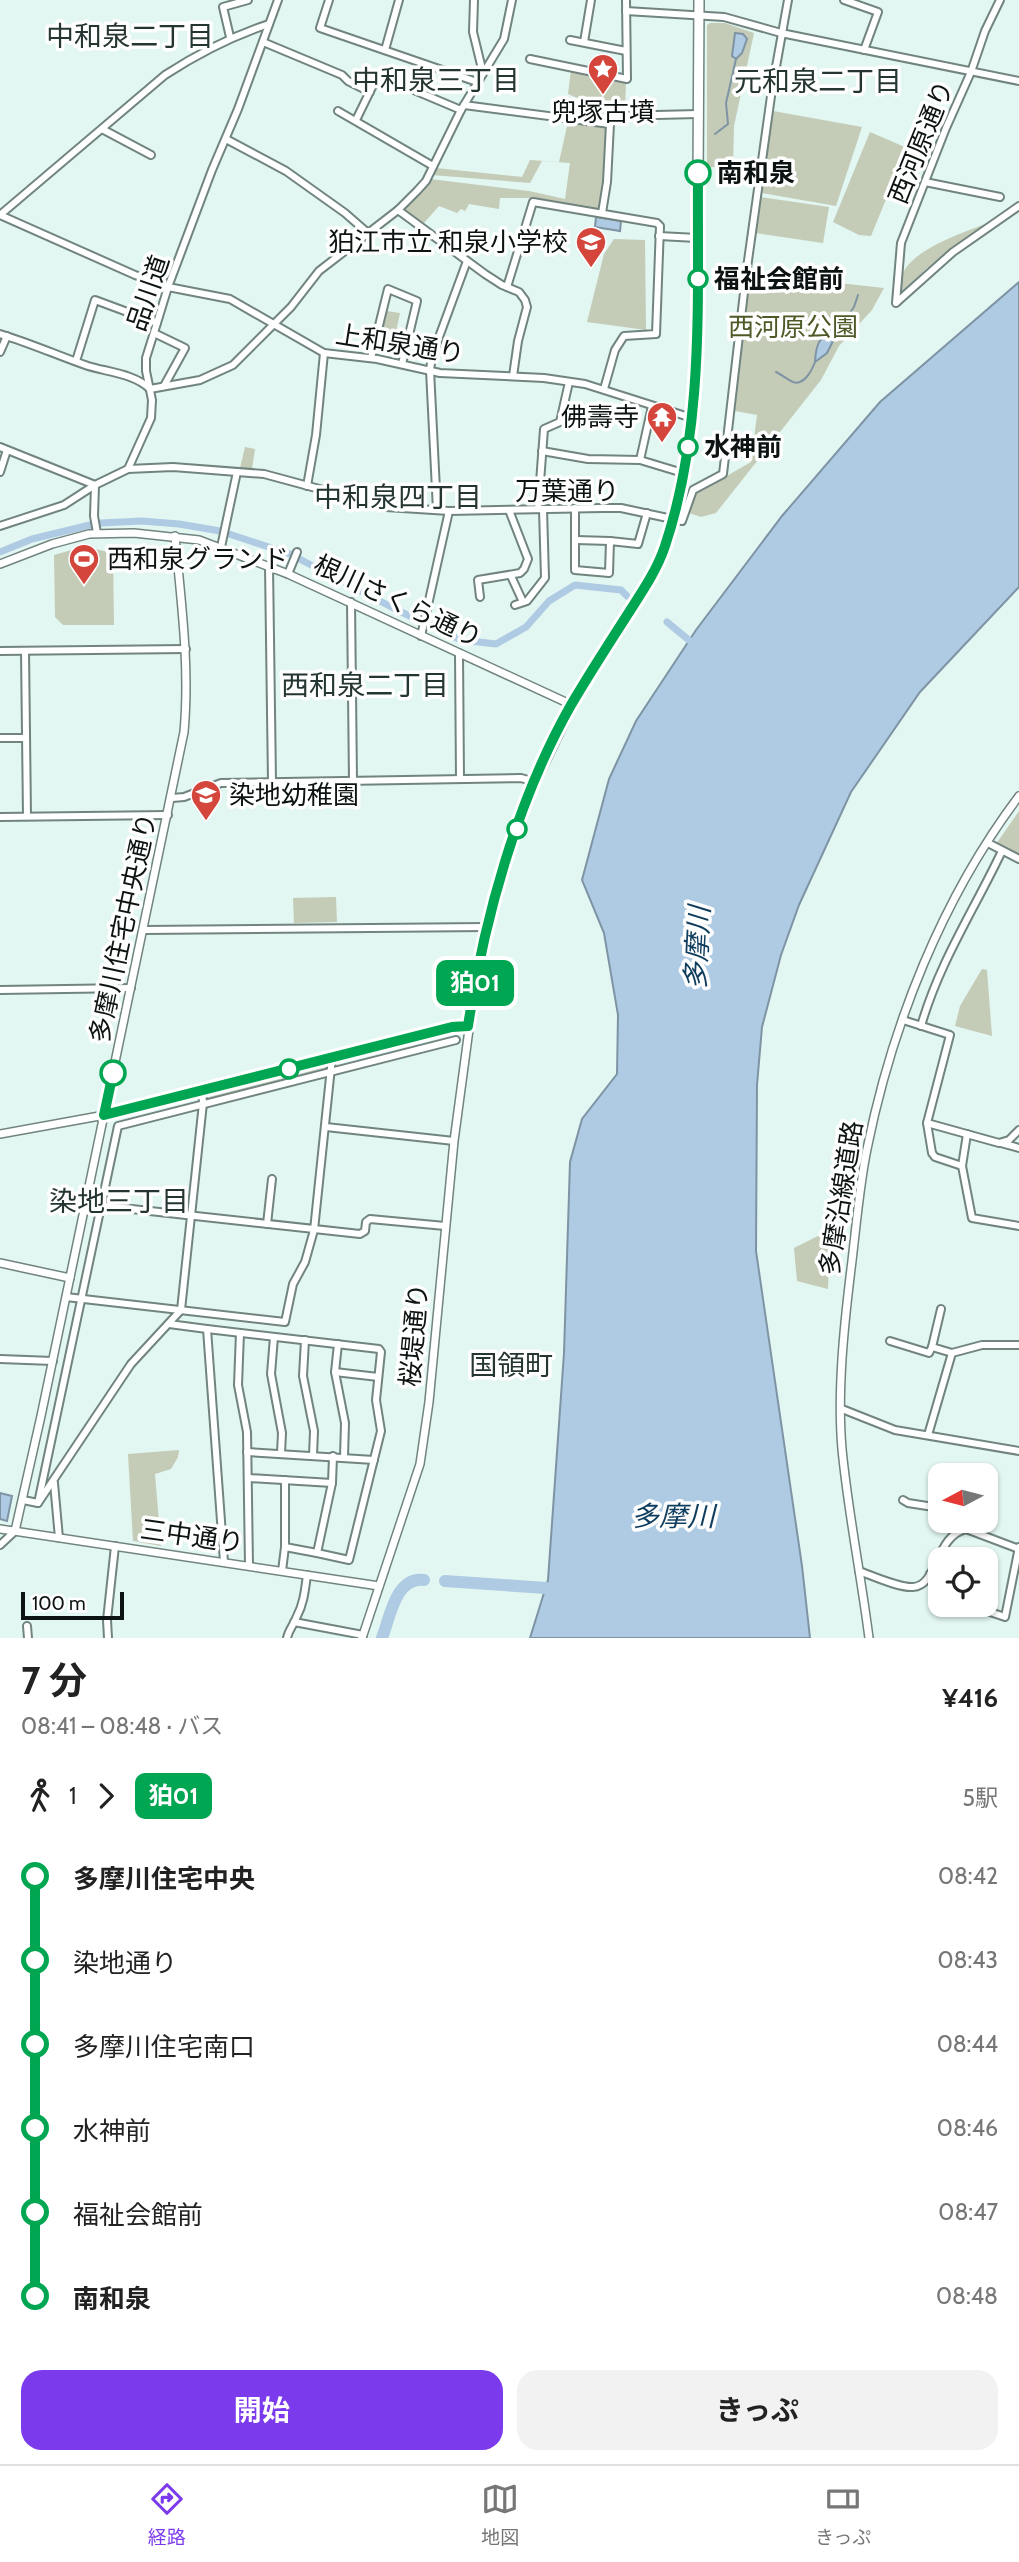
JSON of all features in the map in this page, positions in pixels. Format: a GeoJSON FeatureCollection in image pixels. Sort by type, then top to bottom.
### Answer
{"type":"FeatureCollection","features":[{"type":"Feature","properties":{"kind":"main road"},"geometry":{"type":"LineString","coordinates":[[535,782],[572,705],[658,565],[673,519],[683,472],[697,372],[699,0]]}},
{"type":"Feature","properties":{"kind":"street"},"geometry":{"type":"LineString","coordinates":[[230,37],[223,7],[248,0]]}},
{"type":"Feature","properties":{"kind":"street","name":"品川道"},"geometry":{"type":"LineString","coordinates":[[128,469],[151,418],[146,358],[168,287],[278,0]]}},
{"type":"Feature","properties":{"kind":"street"},"geometry":{"type":"LineString","coordinates":[[329,0],[320,28],[477,82]]}},
{"type":"Feature","properties":{"kind":"street"},"geometry":{"type":"LineString","coordinates":[[385,50],[400,0]]}},
{"type":"Feature","properties":{"kind":"street"},"geometry":{"type":"LineString","coordinates":[[473,0],[473,32],[483,73]]}},
{"type":"Feature","properties":{"kind":"street"},"geometry":{"type":"LineString","coordinates":[[0,352],[4,335],[141,381],[150,388],[200,380],[233,365],[274,325],[319,271],[398,210],[426,181],[462,108],[504,39],[512,0]]}},
{"type":"Feature","properties":{"kind":"street"},"geometry":{"type":"LineString","coordinates":[[584,42],[591,0]]}},
{"type":"Feature","properties":{"kind":"street"},"geometry":{"type":"LineString","coordinates":[[530,58],[627,79],[625,0]]}},
{"type":"Feature","properties":{"kind":"street"},"geometry":{"type":"LineString","coordinates":[[673,519],[682,521],[693,490],[723,474],[746,275],[788,0]]}},
{"type":"Feature","properties":{"kind":"street"},"geometry":{"type":"LineString","coordinates":[[844,0],[878,12],[864,50]]}},
{"type":"Feature","properties":{"kind":"street","name":"西河原通り"},"geometry":{"type":"LineString","coordinates":[[1000,0],[985,31],[901,243],[896,303],[953,252],[1019,206]]}},
{"type":"Feature","properties":{"kind":"street"},"geometry":{"type":"LineString","coordinates":[[626,11],[724,17],[781,33],[1019,81]]}},
{"type":"Feature","properties":{"kind":"street"},"geometry":{"type":"LineString","coordinates":[[0,215],[165,75],[230,37],[269,24]]}},
{"type":"Feature","properties":{"kind":"street"},"geometry":{"type":"LineString","coordinates":[[570,40],[626,51]]}},
{"type":"Feature","properties":{"kind":"street"},"geometry":{"type":"LineString","coordinates":[[264,41],[342,75],[370,92]]}},
{"type":"Feature","properties":{"kind":"street"},"geometry":{"type":"LineString","coordinates":[[356,120],[379,75],[462,108],[610,124]]}},
{"type":"Feature","properties":{"kind":"street"},"geometry":{"type":"LineString","coordinates":[[338,111],[433,166]]}},
{"type":"Feature","properties":{"kind":"street"},"geometry":{"type":"LineString","coordinates":[[602,213],[607,183],[610,124],[614,116],[698,114]]}},
{"type":"Feature","properties":{"kind":"street"},"geometry":{"type":"LineString","coordinates":[[102,129],[151,155]]}},
{"type":"Feature","properties":{"kind":"street"},"geometry":{"type":"LineString","coordinates":[[226,139],[286,171],[345,213],[369,234]]}},
{"type":"Feature","properties":{"kind":"street"},"geometry":{"type":"LineString","coordinates":[[925,182],[1000,197]]}},
{"type":"Feature","properties":{"kind":"street"},"geometry":{"type":"LineString","coordinates":[[507,288],[533,202],[657,223],[660,226],[656,334],[624,336],[615,350],[604,389]]}},
{"type":"Feature","properties":{"kind":"street"},"geometry":{"type":"LineString","coordinates":[[398,210],[467,261],[507,288],[519,292],[527,307],[513,376]]}},
{"type":"Feature","properties":{"kind":"street","name":"上和泉通り"},"geometry":{"type":"LineString","coordinates":[[0,215],[135,275],[168,287],[230,299],[324,353],[371,358],[440,373],[569,382],[604,389],[692,418]]}},
{"type":"Feature","properties":{"kind":"street"},"geometry":{"type":"LineString","coordinates":[[659,236],[697,238]]}},
{"type":"Feature","properties":{"kind":"street"},"geometry":{"type":"LineString","coordinates":[[437,510],[430,370],[432,356],[467,261]]}},
{"type":"Feature","properties":{"kind":"street"},"geometry":{"type":"LineString","coordinates":[[371,358],[388,289],[417,301],[402,364]]}},
{"type":"Feature","properties":{"kind":"street"},"geometry":{"type":"LineString","coordinates":[[76,361],[95,300],[157,323]]}},
{"type":"Feature","properties":{"kind":"street"},"geometry":{"type":"LineString","coordinates":[[154,333],[185,348],[164,386]]}},
{"type":"Feature","properties":{"kind":"street"},"geometry":{"type":"LineString","coordinates":[[307,486],[316,435],[324,353]]}},
{"type":"Feature","properties":{"kind":"street"},"geometry":{"type":"LineString","coordinates":[[515,605],[523,603],[545,579],[540,509],[544,429],[560,422],[569,382]]}},
{"type":"Feature","properties":{"kind":"street"},"geometry":{"type":"LineString","coordinates":[[640,460],[652,405]]}},
{"type":"Feature","properties":{"kind":"street"},"geometry":{"type":"LineString","coordinates":[[0,472],[4,448],[94,485]]}},
{"type":"Feature","properties":{"kind":"street"},"geometry":{"type":"LineString","coordinates":[[542,451],[588,459],[640,460],[683,472]]}},
{"type":"Feature","properties":{"kind":"street","name":"万葉通り"},"geometry":{"type":"LineString","coordinates":[[128,469],[173,467],[264,474],[386,507],[449,511],[621,509],[673,519]]}},
{"type":"Feature","properties":{"kind":"street"},"geometry":{"type":"LineString","coordinates":[[0,526],[64,505],[94,485],[128,469]]}},
{"type":"Feature","properties":{"kind":"street"},"geometry":{"type":"LineString","coordinates":[[222,542],[237,472]]}},
{"type":"Feature","properties":{"kind":"street"},"geometry":{"type":"LineString","coordinates":[[94,485],[97,533]]}},
{"type":"Feature","properties":{"kind":"street"},"geometry":{"type":"LineString","coordinates":[[575,508],[575,570],[609,573],[610,541]]}},
{"type":"Feature","properties":{"kind":"street"},"geometry":{"type":"LineString","coordinates":[[481,597],[478,580],[511,576],[524,569],[528,559],[509,510]]}},
{"type":"Feature","properties":{"kind":"street"},"geometry":{"type":"LineString","coordinates":[[422,632],[449,511]]}},
{"type":"Feature","properties":{"kind":"street"},"geometry":{"type":"LineString","coordinates":[[576,540],[638,544],[647,513]]}},
{"type":"Feature","properties":{"kind":"street","name":"根川さくら通り"},"geometry":{"type":"LineString","coordinates":[[0,564],[66,539],[97,533],[134,533],[222,542],[351,603],[422,632],[459,653],[572,705]]}},
{"type":"Feature","properties":{"kind":"street","name":"多摩川住宅中央通り"},"geometry":{"type":"LineString","coordinates":[[15,1531],[172,798],[186,708],[186,649],[175,536]]}},
{"type":"Feature","properties":{"kind":"street"},"geometry":{"type":"LineString","coordinates":[[288,574],[297,552]]}},
{"type":"Feature","properties":{"kind":"street"},"geometry":{"type":"LineString","coordinates":[[269,566],[272,782]]}},
{"type":"Feature","properties":{"kind":"street"},"geometry":{"type":"LineString","coordinates":[[511,576],[523,603]]}},
{"type":"Feature","properties":{"kind":"street"},"geometry":{"type":"LineString","coordinates":[[351,603],[353,781]]}},
{"type":"Feature","properties":{"kind":"street"},"geometry":{"type":"LineString","coordinates":[[0,652],[186,649]]}},
{"type":"Feature","properties":{"kind":"street"},"geometry":{"type":"LineString","coordinates":[[25,651],[27,816]]}},
{"type":"Feature","properties":{"kind":"street"},"geometry":{"type":"LineString","coordinates":[[459,653],[460,779]]}},
{"type":"Feature","properties":{"kind":"street"},"geometry":{"type":"LineString","coordinates":[[0,738],[26,738]]}},
{"type":"Feature","properties":{"kind":"street"},"geometry":{"type":"LineString","coordinates":[[172,798],[184,797],[221,782],[521,778],[535,782]]}},
{"type":"Feature","properties":{"kind":"street","name":"桜堤通り"},"geometry":{"type":"LineString","coordinates":[[362,1636],[420,1464],[430,1394],[445,1226],[468,1026],[487,927],[512,844],[535,782]]}},
{"type":"Feature","properties":{"kind":"street","name":"多摩沿線道路"},"geometry":{"type":"LineString","coordinates":[[869,1638],[842,1448],[847,1301],[861,1184],[884,1079],[919,977],[947,916],[988,843],[1019,797]]}},
{"type":"Feature","properties":{"kind":"street"},"geometry":{"type":"LineString","coordinates":[[0,817],[168,815]]}},
{"type":"Feature","properties":{"kind":"street"},"geometry":{"type":"LineString","coordinates":[[988,843],[1019,859]]}},
{"type":"Feature","properties":{"kind":"street"},"geometry":{"type":"LineString","coordinates":[[921,1026],[930,993],[961,927],[975,907],[1002,851]]}},
{"type":"Feature","properties":{"kind":"street"},"geometry":{"type":"LineString","coordinates":[[144,930],[487,927]]}},
{"type":"Feature","properties":{"kind":"street"},"geometry":{"type":"LineString","coordinates":[[0,990],[131,988]]}},
{"type":"Feature","properties":{"kind":"street"},"geometry":{"type":"LineString","coordinates":[[903,1020],[950,1035],[927,1123],[934,1157],[961,1166]]}},
{"type":"Feature","properties":{"kind":"street"},"geometry":{"type":"LineString","coordinates":[[0,1135],[104,1115],[452,1027],[468,1026]]}},
{"type":"Feature","properties":{"kind":"street"},"geometry":{"type":"LineString","coordinates":[[38,1503],[118,1126],[456,1040]]}},
{"type":"Feature","properties":{"kind":"street"},"geometry":{"type":"LineString","coordinates":[[66,1297],[285,1322],[293,1284],[305,1262],[314,1230],[332,1058]]}},
{"type":"Feature","properties":{"kind":"street"},"geometry":{"type":"LineString","coordinates":[[38,1503],[54,1483],[131,1364],[181,1310],[203,1103],[202,1090]]}},
{"type":"Feature","properties":{"kind":"street"},"geometry":{"type":"LineString","coordinates":[[927,1123],[1019,1148]]}},
{"type":"Feature","properties":{"kind":"street"},"geometry":{"type":"LineString","coordinates":[[326,1127],[454,1141]]}},
{"type":"Feature","properties":{"kind":"street"},"geometry":{"type":"LineString","coordinates":[[999,1143],[1009,1140],[1019,1130]]}},
{"type":"Feature","properties":{"kind":"street"},"geometry":{"type":"LineString","coordinates":[[967,1134],[961,1166],[972,1218],[1019,1226]]}},
{"type":"Feature","properties":{"kind":"street"},"geometry":{"type":"LineString","coordinates":[[267,1224],[272,1179]]}},
{"type":"Feature","properties":{"kind":"street"},"geometry":{"type":"LineString","coordinates":[[86,1204],[360,1234],[365,1231],[366,1222],[370,1219],[445,1226]]}},
{"type":"Feature","properties":{"kind":"street"},"geometry":{"type":"LineString","coordinates":[[0,1263],[70,1278]]}},
{"type":"Feature","properties":{"kind":"street"},"geometry":{"type":"LineString","coordinates":[[890,1341],[929,1353],[942,1309]]}},
{"type":"Feature","properties":{"kind":"street"},"geometry":{"type":"LineString","coordinates":[[169,1324],[379,1349],[376,1400],[381,1432],[349,1560],[285,1547]]}},
{"type":"Feature","properties":{"kind":"street"},"geometry":{"type":"LineString","coordinates":[[207,1329],[224,1562]]}},
{"type":"Feature","properties":{"kind":"street"},"geometry":{"type":"LineString","coordinates":[[240,1333],[238,1385],[247,1432],[250,1566]]}},
{"type":"Feature","properties":{"kind":"street"},"geometry":{"type":"LineString","coordinates":[[274,1337],[271,1374],[282,1433],[281,1453]]}},
{"type":"Feature","properties":{"kind":"street"},"geometry":{"type":"LineString","coordinates":[[305,1340],[303,1376],[314,1432],[313,1455]]}},
{"type":"Feature","properties":{"kind":"street"},"geometry":{"type":"LineString","coordinates":[[338,1344],[335,1372],[345,1423],[344,1457]]}},
{"type":"Feature","properties":{"kind":"street"},"geometry":{"type":"LineString","coordinates":[[932,1347],[952,1353],[982,1345],[1019,1345]]}},
{"type":"Feature","properties":{"kind":"street"},"geometry":{"type":"LineString","coordinates":[[928,1435],[952,1353]]}},
{"type":"Feature","properties":{"kind":"street"},"geometry":{"type":"LineString","coordinates":[[0,1359],[52,1361]]}},
{"type":"Feature","properties":{"kind":"street"},"geometry":{"type":"LineString","coordinates":[[335,1372],[378,1377]]}},
{"type":"Feature","properties":{"kind":"street"},"geometry":{"type":"LineString","coordinates":[[842,1409],[895,1430],[1019,1451]]}},
{"type":"Feature","properties":{"kind":"street"},"geometry":{"type":"LineString","coordinates":[[247,1452],[374,1460]]}},
{"type":"Feature","properties":{"kind":"street"},"geometry":{"type":"LineString","coordinates":[[317,1553],[332,1483],[333,1456]]}},
{"type":"Feature","properties":{"kind":"street"},"geometry":{"type":"LineString","coordinates":[[248,1478],[332,1483]]}},
{"type":"Feature","properties":{"kind":"street"},"geometry":{"type":"LineString","coordinates":[[282,1571],[285,1547],[285,1480]]}},
{"type":"Feature","properties":{"kind":"street"},"geometry":{"type":"LineString","coordinates":[[54,1483],[59,1538]]}},
{"type":"Feature","properties":{"kind":"street"},"geometry":{"type":"LineString","coordinates":[[23,1500],[38,1503]]}},
{"type":"Feature","properties":{"kind":"street"},"geometry":{"type":"LineString","coordinates":[[904,1500],[928,1506]]}},
{"type":"Feature","properties":{"kind":"street","name":"三中通り"},"geometry":{"type":"LineString","coordinates":[[0,1529],[379,1586]]}},
{"type":"Feature","properties":{"kind":"street"},"geometry":{"type":"LineString","coordinates":[[0,1545],[15,1531]]}},
{"type":"Feature","properties":{"kind":"street"},"geometry":{"type":"LineString","coordinates":[[944,1547],[955,1533]]}},
{"type":"Feature","properties":{"kind":"street"},"geometry":{"type":"LineString","coordinates":[[976,1533],[1019,1548],[1005,1617],[998,1615]]}},
{"type":"Feature","properties":{"kind":"street"},"geometry":{"type":"LineString","coordinates":[[108,1638],[107,1620],[115,1546]]}},
{"type":"Feature","properties":{"kind":"street"},"geometry":{"type":"LineString","coordinates":[[859,1571],[913,1587],[920,1585],[928,1576]]}},
{"type":"Feature","properties":{"kind":"street"},"geometry":{"type":"LineString","coordinates":[[287,1638],[288,1630],[304,1598],[307,1575]]}},
{"type":"Feature","properties":{"kind":"street"},"geometry":{"type":"LineString","coordinates":[[294,1622],[362,1636]]}},
{"type":"Feature","properties":{"kind":"street"},"geometry":{"type":"LineString","coordinates":[[27,1626],[28,1638]]}},
{"type":"Feature","properties":{"kind":"green space"},"geometry":{"type":"Polygon","coordinates":[[[725,23],[754,33],[734,126],[733,164],[707,168],[707,25],[725,23]]]}},
{"type":"Feature","properties":{"kind":"green space"},"geometry":{"type":"Polygon","coordinates":[[[571,70],[626,81],[625,111],[613,113],[607,121],[580,116],[582,100],[568,94],[571,70]]]}},
{"type":"Feature","properties":{"kind":"green space"},"geometry":{"type":"Polygon","coordinates":[[[773,111],[862,127],[836,206],[762,193],[773,111]]]}},
{"type":"Feature","properties":{"kind":"green space"},"geometry":{"type":"Polygon","coordinates":[[[568,122],[607,128],[600,210],[532,198],[500,198],[499,209],[469,204],[465,211],[461,209],[457,213],[439,206],[423,224],[404,210],[430,179],[529,191],[565,199],[570,163],[542,161],[530,183],[432,175],[436,168],[522,177],[530,160],[559,162],[568,122]]]}},
{"type":"Feature","properties":{"kind":"green space"},"geometry":{"type":"Polygon","coordinates":[[[870,132],[907,148],[871,236],[859,235],[833,222],[870,132]]]}},
{"type":"Feature","properties":{"kind":"green space"},"geometry":{"type":"Polygon","coordinates":[[[761,197],[829,207],[823,243],[756,233],[761,197]]]}},
{"type":"Feature","properties":{"kind":"green space"},"geometry":{"type":"Polygon","coordinates":[[[985,224],[927,268],[899,295],[902,275],[917,256],[952,237],[985,224]]]}},
{"type":"Feature","properties":{"kind":"green space"},"geometry":{"type":"Polygon","coordinates":[[[614,239],[645,240],[646,330],[587,322],[604,254],[614,239]]]}},
{"type":"Feature","properties":{"kind":"green space","name":"西河原公園"},"geometry":{"type":"Polygon","coordinates":[[[749,273],[884,288],[872,310],[839,346],[821,380],[716,513],[701,517],[689,513],[692,496],[751,462],[757,415],[735,411],[749,273]]]}},
{"type":"Feature","properties":{"kind":"green space"},"geometry":{"type":"Polygon","coordinates":[[[387,311],[400,313],[396,332],[383,329],[387,311]]]}},
{"type":"Feature","properties":{"kind":"green space"},"geometry":{"type":"Polygon","coordinates":[[[245,447],[255,449],[252,469],[240,468],[245,447]]]}},
{"type":"Feature","properties":{"kind":"green space","name":"西和泉グランド"},"geometry":{"type":"Polygon","coordinates":[[[90,548],[113,553],[114,625],[63,625],[55,617],[54,555],[90,548]]]}},
{"type":"Feature","properties":{"kind":"green space"},"geometry":{"type":"Polygon","coordinates":[[[1019,811],[1019,855],[996,844],[1019,811]]]}},
{"type":"Feature","properties":{"kind":"green space"},"geometry":{"type":"Polygon","coordinates":[[[336,897],[337,922],[294,923],[293,898],[336,897]]]}},
{"type":"Feature","properties":{"kind":"green space"},"geometry":{"type":"Polygon","coordinates":[[[982,969],[987,970],[992,1036],[955,1026],[960,1006],[982,969]]]}},
{"type":"Feature","properties":{"kind":"green space"},"geometry":{"type":"Polygon","coordinates":[[[329,1066],[328,1070],[207,1100],[205,1098],[329,1066]]]}},
{"type":"Feature","properties":{"kind":"green space"},"geometry":{"type":"Polygon","coordinates":[[[830,1230],[828,1289],[797,1281],[794,1248],[830,1230]]]}},
{"type":"Feature","properties":{"kind":"green space"},"geometry":{"type":"Polygon","coordinates":[[[179,1450],[171,1469],[155,1474],[161,1546],[133,1541],[128,1454],[179,1450]]]}},
{"type":"Feature","properties":{"kind":"water"},"geometry":{"type":"Polygon","coordinates":[[[735,33],[743,34],[747,39],[742,53],[736,59],[732,56],[735,33]]]}},
{"type":"Feature","properties":{"kind":"water"},"geometry":{"type":"Polygon","coordinates":[[[596,217],[621,221],[620,231],[595,227],[596,217]]]}},
{"type":"Feature","properties":{"kind":"water","name":"多摩川"},"geometry":{"type":"Polygon","coordinates":[[[1019,282],[1019,587],[920,692],[851,792],[799,905],[781,955],[762,1027],[757,1085],[756,1251],[810,1638],[530,1638],[548,1580],[564,1353],[570,1162],[582,1119],[617,1074],[618,1015],[604,933],[582,880],[609,779],[636,721],[696,630],[782,516],[880,402],[1019,282]]]}},
{"type":"Feature","properties":{"kind":"water"},"geometry":{"type":"Polygon","coordinates":[[[840,327],[827,353],[815,362],[818,343],[828,333],[840,327]]]}},
{"type":"Feature","properties":{"kind":"water"},"geometry":{"type":"Polygon","coordinates":[[[0,1493],[12,1496],[7,1521],[0,1519],[0,1493]]]}},
{"type":"Feature","properties":{"kind":"waterway"},"geometry":{"type":"LineString","coordinates":[[715,134],[728,124],[726,103],[736,59]]}},
{"type":"Feature","properties":{"kind":"waterway"},"geometry":{"type":"LineString","coordinates":[[840,327],[854,307],[858,295]]}},
{"type":"Feature","properties":{"kind":"waterway"},"geometry":{"type":"LineString","coordinates":[[776,372],[793,382],[801,382],[815,362]]}},
{"type":"Feature","properties":{"kind":"waterway"},"geometry":{"type":"LineString","coordinates":[[101,523],[142,521],[220,531],[290,554],[461,640],[496,644],[526,627],[549,601],[575,585],[621,590],[627,596]]}},
{"type":"Feature","properties":{"kind":"waterway"},"geometry":{"type":"LineString","coordinates":[[0,552],[32,539],[90,525]]}},
{"type":"Feature","properties":{"kind":"waterway"},"geometry":{"type":"LineString","coordinates":[[667,622],[690,641]]}},
{"type":"Feature","properties":{"kind":"waterway"},"geometry":{"type":"LineString","coordinates":[[382,1638],[391,1609],[401,1591],[414,1580],[424,1580]]}},
{"type":"Feature","properties":{"kind":"waterway"},"geometry":{"type":"LineString","coordinates":[[445,1581],[546,1588],[563,1592]]}},
{"type":"Feature","properties":{"kind":"bus line","name":"狛01"},"geometry":{"type":"LineString","coordinates":[[113,1073],[104,1115],[452,1027],[468,1026],[487,927],[512,844],[535,782],[572,705],[658,565],[673,519],[696,387],[698,173]]}},
{"type":"Feature","properties":{"kind":"place","name":"兜塚古墳"},"geometry":{"type":"Point","coordinates":[603,96]}},
{"type":"Feature","properties":{"kind":"place","name":"南和泉"},"geometry":{"type":"Point","coordinates":[698,173]}},
{"type":"Feature","properties":{"kind":"place","name":"狛江市立 和泉小学校"},"geometry":{"type":"Point","coordinates":[591,269]}},
{"type":"Feature","properties":{"kind":"place","name":"福祉会館前"},"geometry":{"type":"Point","coordinates":[698,279]}},
{"type":"Feature","properties":{"kind":"place","name":"佛壽寺"},"geometry":{"type":"Point","coordinates":[662,444]}},
{"type":"Feature","properties":{"kind":"place","name":"水神前"},"geometry":{"type":"Point","coordinates":[688,447]}},
{"type":"Feature","properties":{"kind":"place","name":"西和泉グランド"},"geometry":{"type":"Point","coordinates":[84,586]}},
{"type":"Feature","properties":{"kind":"place","name":"染地幼稚園"},"geometry":{"type":"Point","coordinates":[206,822]}},
{"type":"Feature","properties":{"kind":"district","name":"中和泉二丁目"},"geometry":{"type":"Point","coordinates":[130,36]}},
{"type":"Feature","properties":{"kind":"district","name":"中和泉三丁目"},"geometry":{"type":"Point","coordinates":[436,80]}},
{"type":"Feature","properties":{"kind":"district","name":"元和泉二丁目"},"geometry":{"type":"Point","coordinates":[818,81]}},
{"type":"Feature","properties":{"kind":"district","name":"中和泉四丁目"},"geometry":{"type":"Point","coordinates":[398,497]}},
{"type":"Feature","properties":{"kind":"district","name":"西和泉二丁目"},"geometry":{"type":"Point","coordinates":[365,685]}},
{"type":"Feature","properties":{"kind":"district","name":"染地三丁目"},"geometry":{"type":"Point","coordinates":[119,1201]}},
{"type":"Feature","properties":{"kind":"district","name":"国領町"},"geometry":{"type":"Point","coordinates":[511,1365]}}]}
